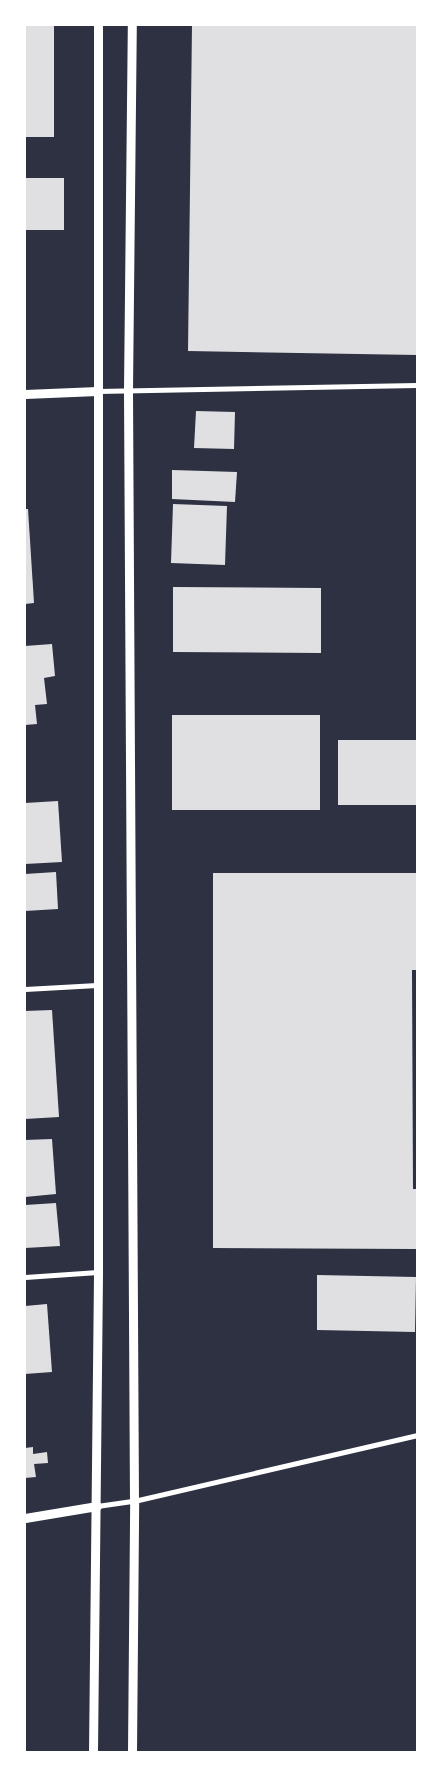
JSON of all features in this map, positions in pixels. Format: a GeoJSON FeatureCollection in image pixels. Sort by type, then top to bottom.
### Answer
{"type":"FeatureCollection","features":[{"type":"Feature","properties":{"kind":"street"},"geometry":{"type":"LineString","coordinates":[[93,1752],[98,1272],[98,25]]}},
{"type":"Feature","properties":{"kind":"street"},"geometry":{"type":"LineString","coordinates":[[132,25],[128,390],[134,1501],[132,1752]]}},
{"type":"Feature","properties":{"kind":"street"},"geometry":{"type":"LineString","coordinates":[[25,394],[128,390],[417,385]]}},
{"type":"Feature","properties":{"kind":"street"},"geometry":{"type":"LineString","coordinates":[[25,989],[97,984]]}},
{"type":"Feature","properties":{"kind":"street"},"geometry":{"type":"LineString","coordinates":[[25,1277],[98,1272]]}},
{"type":"Feature","properties":{"kind":"street"},"geometry":{"type":"LineString","coordinates":[[25,1518],[134,1501],[417,1435]]}},
{"type":"Feature","properties":{"kind":"building"},"geometry":{"type":"Polygon","coordinates":[[[25,25],[54,25],[54,137],[25,137],[25,25]]]}},
{"type":"Feature","properties":{"kind":"building"},"geometry":{"type":"Polygon","coordinates":[[[192,25],[417,25],[417,355],[188,351],[192,25]]]}},
{"type":"Feature","properties":{"kind":"building"},"geometry":{"type":"Polygon","coordinates":[[[25,178],[64,178],[64,230],[25,230],[25,178]]]}},
{"type":"Feature","properties":{"kind":"building"},"geometry":{"type":"Polygon","coordinates":[[[196,411],[235,412],[234,449],[194,448],[196,411]]]}},
{"type":"Feature","properties":{"kind":"building"},"geometry":{"type":"Polygon","coordinates":[[[172,470],[237,472],[235,502],[172,499],[172,470]]]}},
{"type":"Feature","properties":{"kind":"building"},"geometry":{"type":"Polygon","coordinates":[[[173,504],[227,506],[225,565],[171,563],[173,504]]]}},
{"type":"Feature","properties":{"kind":"building"},"geometry":{"type":"Polygon","coordinates":[[[25,509],[28,509],[34,603],[25,604],[25,509]]]}},
{"type":"Feature","properties":{"kind":"building"},"geometry":{"type":"Polygon","coordinates":[[[173,587],[321,588],[321,653],[173,652],[173,587]]]}},
{"type":"Feature","properties":{"kind":"building"},"geometry":{"type":"Polygon","coordinates":[[[52,644],[55,676],[44,678],[47,704],[35,705],[37,724],[25,725],[25,646],[52,644]]]}},
{"type":"Feature","properties":{"kind":"building"},"geometry":{"type":"Polygon","coordinates":[[[172,715],[320,715],[320,810],[172,810],[172,715]]]}},
{"type":"Feature","properties":{"kind":"building"},"geometry":{"type":"Polygon","coordinates":[[[338,740],[417,740],[417,805],[338,805],[338,740]]]}},
{"type":"Feature","properties":{"kind":"building"},"geometry":{"type":"Polygon","coordinates":[[[58,801],[62,862],[25,864],[25,803],[58,801]]]}},
{"type":"Feature","properties":{"kind":"building"},"geometry":{"type":"Polygon","coordinates":[[[56,872],[58,909],[25,911],[25,874],[56,872]]]}},
{"type":"Feature","properties":{"kind":"building"},"geometry":{"type":"Polygon","coordinates":[[[213,873],[417,873],[417,970],[412,970],[413,1189],[417,1189],[417,1249],[213,1248],[213,873]]]}},
{"type":"Feature","properties":{"kind":"building"},"geometry":{"type":"Polygon","coordinates":[[[52,1010],[59,1117],[25,1119],[25,1011],[52,1010]]]}},
{"type":"Feature","properties":{"kind":"building"},"geometry":{"type":"Polygon","coordinates":[[[52,1139],[56,1194],[25,1197],[25,1140],[52,1139]]]}},
{"type":"Feature","properties":{"kind":"building"},"geometry":{"type":"Polygon","coordinates":[[[56,1203],[60,1246],[25,1248],[25,1205],[56,1203]]]}},
{"type":"Feature","properties":{"kind":"building"},"geometry":{"type":"Polygon","coordinates":[[[317,1275],[416,1277],[415,1332],[317,1330],[317,1275]]]}},
{"type":"Feature","properties":{"kind":"building"},"geometry":{"type":"Polygon","coordinates":[[[47,1304],[52,1372],[25,1374],[25,1306],[47,1304]]]}},
{"type":"Feature","properties":{"kind":"building"},"geometry":{"type":"Polygon","coordinates":[[[33,1447],[33,1454],[47,1452],[48,1463],[34,1464],[36,1477],[25,1478],[25,1448],[33,1447]]]}}]}
